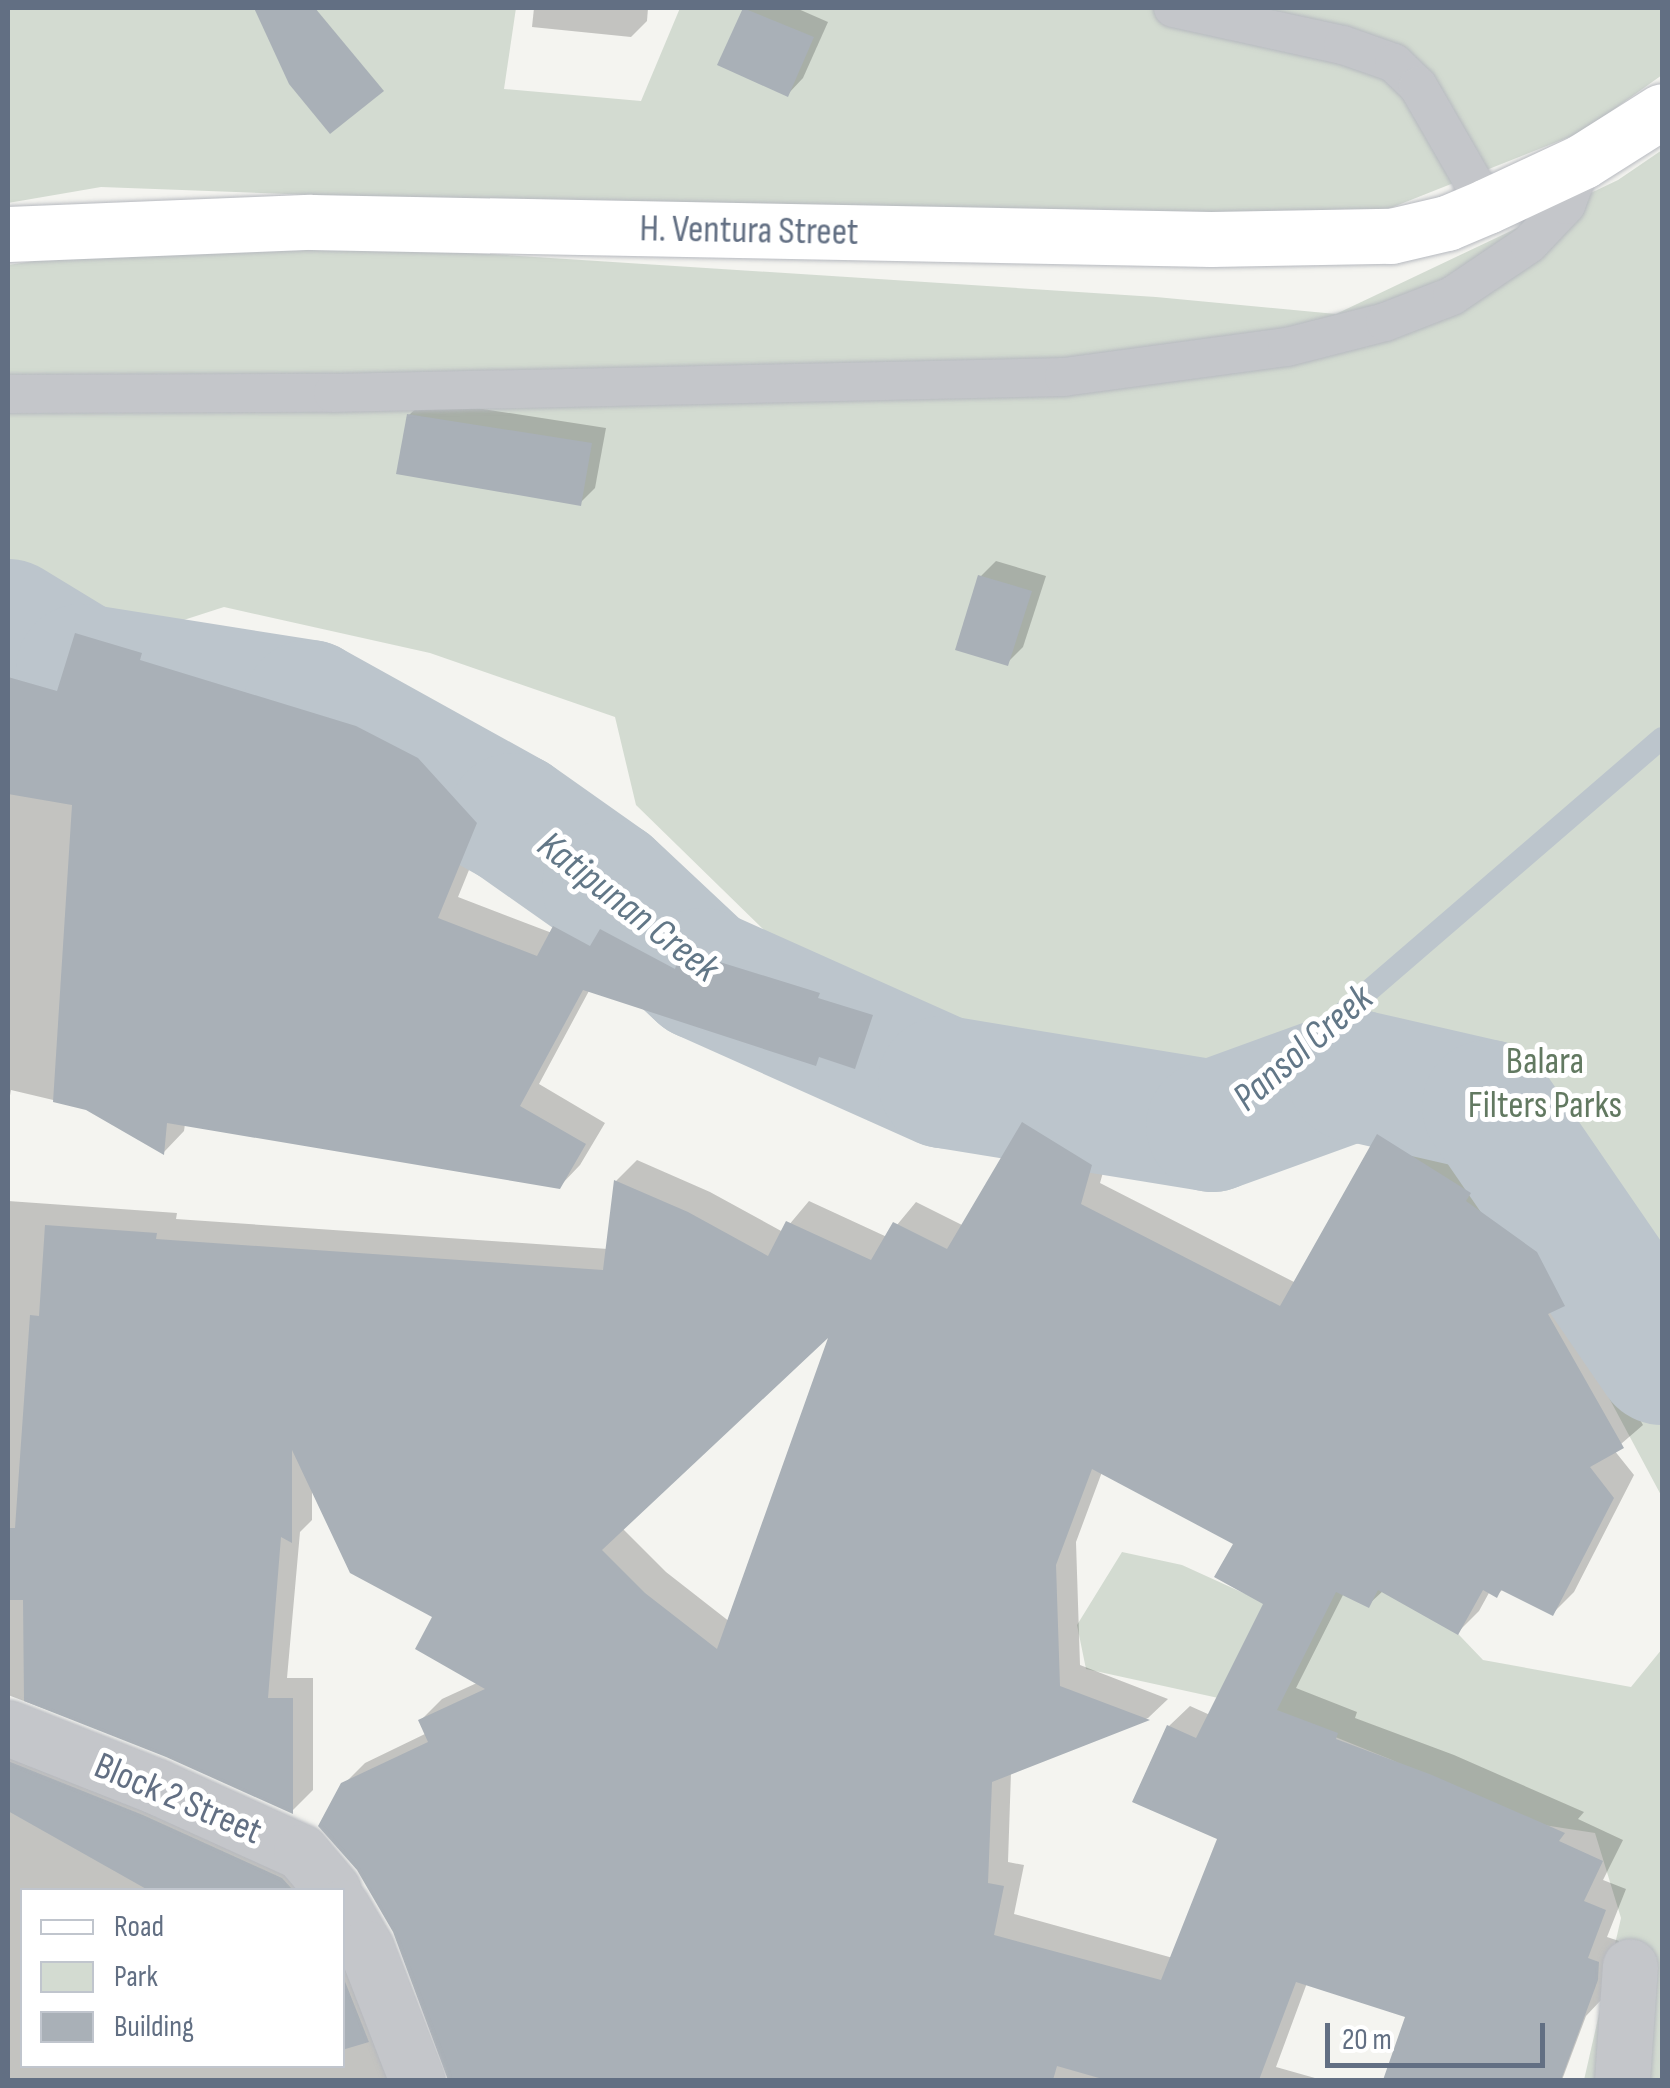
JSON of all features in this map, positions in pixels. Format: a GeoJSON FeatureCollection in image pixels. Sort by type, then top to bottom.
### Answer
{"type":"FeatureCollection","features":[{"type":"Feature","properties":{"kind":"street","name":"H. Ventura Street"},"geometry":{"type":"LineString","coordinates":[[8,234],[96,227],[311,222],[1332,240],[1391,236],[1448,223],[1486,206],[1583,161],[1662,111]]}},
{"type":"Feature","properties":{"kind":"street","name":"Block 2 Street"},"geometry":{"type":"LineString","coordinates":[[8,1728],[155,1786],[301,1852],[331,1888]]}},
{"type":"Feature","properties":{"kind":"street"},"geometry":{"type":"LineString","coordinates":[[345,1912],[366,1948],[400,2078]]}},
{"type":"Feature","properties":{"kind":"street"},"geometry":{"type":"LineString","coordinates":[[1622,2080],[1630,1966]]}},
{"type":"Feature","properties":{"kind":"lane"},"geometry":{"type":"LineString","coordinates":[[1174,8],[1343,44],[1394,63],[1418,86],[1486,206]]}},
{"type":"Feature","properties":{"kind":"lane"},"geometry":{"type":"LineString","coordinates":[[8,394],[333,394],[1064,378],[1287,348],[1385,322],[1452,296],[1529,244],[1566,205],[1583,161]]}},
{"type":"Feature","properties":{"kind":"green space"},"geometry":{"type":"Polygon","coordinates":[[[8,8],[516,8],[504,89],[641,101],[680,8],[1662,8],[1662,75],[1582,132],[1373,215],[1134,226],[101,187],[8,203],[8,8]]]}},
{"type":"Feature","properties":{"kind":"green space","name":"Balara Filters Parks"},"geometry":{"type":"Polygon","coordinates":[[[1662,150],[1662,1497],[1562,1310],[1420,1211],[1371,1142],[1234,1157],[806,971],[636,805],[615,717],[430,653],[224,607],[100,647],[8,594],[8,265],[113,249],[413,249],[1156,297],[1336,314],[1618,180],[1662,150]]]}},
{"type":"Feature","properties":{"kind":"green space"},"geometry":{"type":"Polygon","coordinates":[[[1331,1549],[1418,1592],[1483,1660],[1631,1687],[1662,1649],[1662,2080],[1584,2080],[1621,1918],[1595,1833],[1517,1821],[1392,1760],[1264,1708],[1086,1669],[1077,1625],[1122,1552],[1182,1565],[1294,1616],[1331,1549]]]}},
{"type":"Feature","properties":{"kind":"building"},"geometry":{"type":"Polygon","coordinates":[[[254,8],[315,8],[384,91],[330,134],[289,84],[254,8]]]}},
{"type":"Feature","properties":{"kind":"building"},"geometry":{"type":"Polygon","coordinates":[[[743,8],[814,37],[788,97],[717,65],[743,8]]]}},
{"type":"Feature","properties":{"kind":"building"},"geometry":{"type":"Polygon","coordinates":[[[407,414],[592,443],[581,506],[396,474],[407,414]]]}},
{"type":"Feature","properties":{"kind":"building"},"geometry":{"type":"Polygon","coordinates":[[[978,575],[1032,591],[1008,666],[955,650],[978,575]]]}},
{"type":"Feature","properties":{"kind":"building"},"geometry":{"type":"Polygon","coordinates":[[[75,633],[142,653],[140,660],[356,726],[418,758],[477,823],[438,918],[537,956],[553,926],[590,946],[600,929],[675,969],[681,950],[820,993],[818,998],[873,1015],[855,1069],[819,1057],[816,1066],[583,990],[520,1106],[586,1144],[560,1189],[167,1123],[164,1155],[86,1110],[53,1102],[72,805],[8,794],[8,677],[57,691],[75,633]]]}},
{"type":"Feature","properties":{"kind":"building"},"geometry":{"type":"Polygon","coordinates":[[[1022,1122],[1092,1165],[1081,1204],[1280,1306],[1377,1134],[1471,1193],[1466,1201],[1537,1252],[1565,1306],[1548,1314],[1624,1448],[1590,1467],[1614,1498],[1553,1616],[1501,1590],[1497,1598],[1483,1590],[1458,1635],[1378,1590],[1369,1608],[1336,1592],[1277,1710],[1338,1733],[1336,1739],[1432,1775],[1565,1833],[1559,1841],[1603,1861],[1584,1901],[1606,1910],[1588,1958],[1599,1962],[1598,1980],[1561,2080],[1383,2080],[1405,2017],[1296,1982],[1259,2080],[1106,2080],[1057,2066],[1053,2080],[448,2080],[393,1932],[357,1870],[318,1826],[341,1783],[428,1742],[418,1720],[485,1689],[415,1649],[432,1617],[350,1573],[292,1450],[292,1543],[281,1537],[268,1698],[293,1698],[293,1814],[166,1757],[24,1701],[23,1600],[8,1600],[8,1528],[15,1528],[30,1315],[39,1316],[45,1225],[157,1233],[156,1239],[603,1270],[614,1180],[688,1212],[768,1256],[786,1221],[871,1260],[893,1222],[947,1249],[1022,1122]],[[828,1338],[602,1550],[645,1593],[717,1649],[828,1338]],[[1092,1469],[1056,1565],[1060,1686],[1150,1720],[992,1782],[988,1883],[1004,1886],[994,1935],[1161,1980],[1217,1839],[1132,1802],[1167,1725],[1196,1738],[1263,1604],[1214,1577],[1233,1544],[1092,1469]]]}},
{"type":"Feature","properties":{"kind":"building"},"geometry":{"type":"Polygon","coordinates":[[[8,1761],[143,1815],[282,1878],[291,1888],[144,1888],[8,1811],[8,1761]]]}},
{"type":"Feature","properties":{"kind":"building"},"geometry":{"type":"Polygon","coordinates":[[[345,1982],[369,2042],[345,2049],[345,1982]]]}},
{"type":"Feature","properties":{"kind":"waterway","name":"Katipunan Creek"},"geometry":{"type":"LineString","coordinates":[[8,625],[82,670],[309,706],[513,819],[608,886],[702,974],[944,1082],[1212,1126],[1353,1075],[1488,1106],[1662,1359]]}},
{"type":"Feature","properties":{"kind":"waterway","name":"Pansol Creek"},"geometry":{"type":"LineString","coordinates":[[1212,1126],[1662,738]]}}]}
